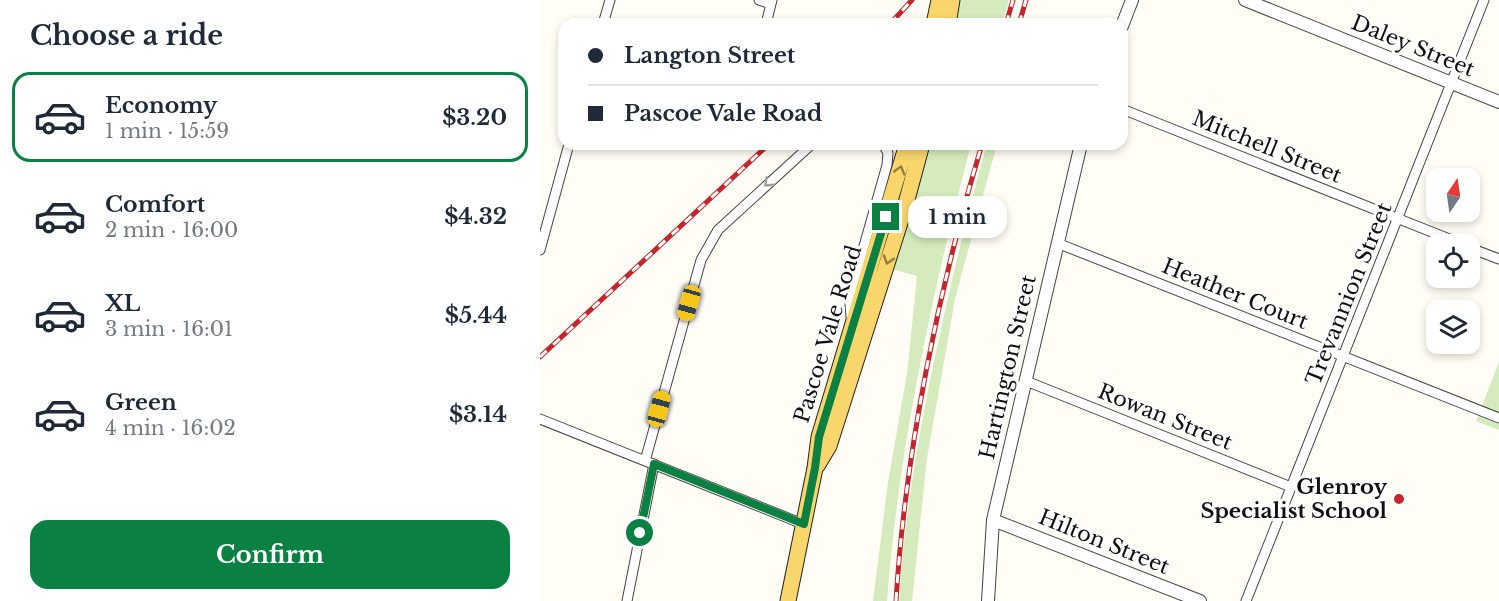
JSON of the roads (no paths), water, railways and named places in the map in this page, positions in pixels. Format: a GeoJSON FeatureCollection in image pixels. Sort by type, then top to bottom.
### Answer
{"type":"FeatureCollection","features":[{"type":"Feature","properties":{"kind":"main road"},"geometry":{"type":"LineString","coordinates":[[935,18],[939,0]]}},
{"type":"Feature","properties":{"kind":"main road"},"geometry":{"type":"LineString","coordinates":[[949,18],[952,0]]}},
{"type":"Feature","properties":{"kind":"main road","name":"Pascoe Vale Road"},"geometry":{"type":"LineString","coordinates":[[788,601],[815,468],[819,437],[905,150]]}},
{"type":"Feature","properties":{"kind":"main road","name":"Pascoe Vale Road"},"geometry":{"type":"LineString","coordinates":[[815,468],[829,446],[905,207],[920,150]]}},
{"type":"Feature","properties":{"kind":"street"},"geometry":{"type":"LineString","coordinates":[[605,18],[610,0]]}},
{"type":"Feature","properties":{"kind":"street"},"geometry":{"type":"LineString","coordinates":[[759,0],[772,2],[768,18]]}},
{"type":"Feature","properties":{"kind":"street"},"geometry":{"type":"LineString","coordinates":[[1125,18],[1132,0]]}},
{"type":"Feature","properties":{"kind":"street","name":"Daley Street"},"geometry":{"type":"LineString","coordinates":[[1245,0],[1499,102]]}},
{"type":"Feature","properties":{"kind":"street","name":"Trevannion Street"},"geometry":{"type":"LineString","coordinates":[[1246,601],[1484,0]]}},
{"type":"Feature","properties":{"kind":"street","name":"Mitchell Street"},"geometry":{"type":"LineString","coordinates":[[1128,111],[1436,234]]}},
{"type":"Feature","properties":{"kind":"street"},"geometry":{"type":"LineString","coordinates":[[540,250],[567,150]]}},
{"type":"Feature","properties":{"kind":"street"},"geometry":{"type":"LineString","coordinates":[[627,601],[650,462],[701,260],[718,230],[805,150]]}},
{"type":"Feature","properties":{"kind":"street"},"geometry":{"type":"LineString","coordinates":[[852,326],[850,303],[853,285],[887,165],[886,150]]}},
{"type":"Feature","properties":{"kind":"street","name":"Hartington Street"},"geometry":{"type":"LineString","coordinates":[[988,601],[993,520],[1080,150]]}},
{"type":"Feature","properties":{"kind":"street","name":"Heather Court"},"geometry":{"type":"LineString","coordinates":[[1057,243],[1499,418]]}},
{"type":"Feature","properties":{"kind":"street"},"geometry":{"type":"LineString","coordinates":[[1480,252],[1499,259]]}},
{"type":"Feature","properties":{"kind":"street","name":"Rowan Street"},"geometry":{"type":"LineString","coordinates":[[1026,381],[1291,487]]}},
{"type":"Feature","properties":{"kind":"street"},"geometry":{"type":"LineString","coordinates":[[541,419],[804,524]]}},
{"type":"Feature","properties":{"kind":"street","name":"Hilton Street"},"geometry":{"type":"LineString","coordinates":[[993,520],[1200,601]]}},
{"type":"Feature","properties":{"kind":"railway"},"geometry":{"type":"LineString","coordinates":[[896,18],[912,0]]}},
{"type":"Feature","properties":{"kind":"railway"},"geometry":{"type":"LineString","coordinates":[[1008,18],[1013,0]]}},
{"type":"Feature","properties":{"kind":"railway"},"geometry":{"type":"LineString","coordinates":[[1021,18],[1026,0]]}},
{"type":"Feature","properties":{"kind":"railway"},"geometry":{"type":"LineString","coordinates":[[540,357],[763,150]]}},
{"type":"Feature","properties":{"kind":"railway"},"geometry":{"type":"LineString","coordinates":[[896,601],[907,487],[926,370],[952,255],[980,150]]}},
{"type":"Feature","properties":{"kind":"place","name":"Glenroy Specialist School"},"geometry":{"type":"Point","coordinates":[1399,499]}}]}
